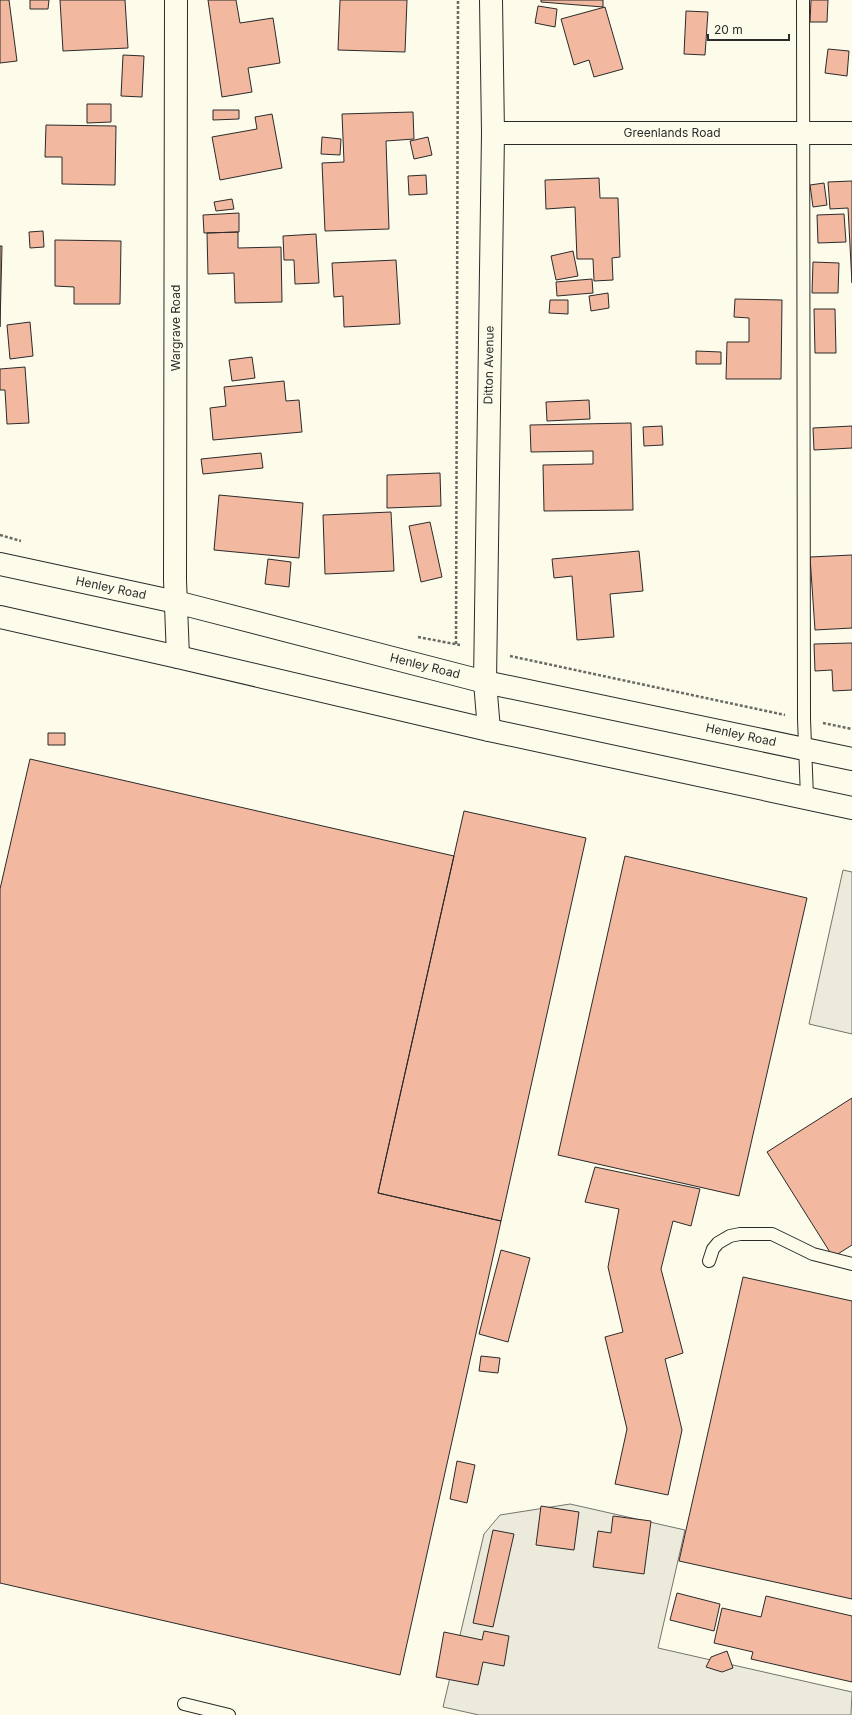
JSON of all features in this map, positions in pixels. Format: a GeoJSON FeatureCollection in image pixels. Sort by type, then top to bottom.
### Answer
{"type":"FeatureCollection","features":[{"type":"Feature","properties":{"kind":"street","name":"Wargrave Road"},"geometry":{"type":"LineString","coordinates":[[176,0],[176,602],[178,657]]}},
{"type":"Feature","properties":{"kind":"street","name":"Ditton Avenue"},"geometry":{"type":"LineString","coordinates":[[489,730],[485,682],[485,650],[493,133],[491,0]]}},
{"type":"Feature","properties":{"kind":"street","name":"Greenlands Road"},"geometry":{"type":"LineString","coordinates":[[493,133],[852,133]]}},
{"type":"Feature","properties":{"kind":"street","name":"Henley Road"},"geometry":{"type":"LineString","coordinates":[[0,564],[176,602],[485,682],[852,759]]}},
{"type":"Feature","properties":{"kind":"street"},"geometry":{"type":"LineString","coordinates":[[0,617],[489,730],[807,797],[852,808]]}},
{"type":"Feature","properties":{"kind":"lane"},"geometry":{"type":"LineString","coordinates":[[803,0],[804,719],[807,797]]}},
{"type":"Feature","properties":{"kind":"lane"},"geometry":{"type":"LineString","coordinates":[[709,1261],[713,1250],[718,1243],[730,1236],[746,1234],[772,1234],[813,1254],[852,1264]]}},
{"type":"Feature","properties":{"kind":"lane"},"geometry":{"type":"LineString","coordinates":[[184,1704],[229,1715]]}},
{"type":"Feature","properties":{"kind":"path"},"geometry":{"type":"LineString","coordinates":[[456,644],[458,0]]}},
{"type":"Feature","properties":{"kind":"path"},"geometry":{"type":"LineString","coordinates":[[0,535],[23,541]]}},
{"type":"Feature","properties":{"kind":"path"},"geometry":{"type":"LineString","coordinates":[[410,635],[852,729]]}},
{"type":"Feature","properties":{"kind":"shaded area"},"geometry":{"type":"Polygon","coordinates":[[[843,870],[852,872],[852,1034],[809,1024],[843,870]]]}},
{"type":"Feature","properties":{"kind":"shaded area"},"geometry":{"type":"Polygon","coordinates":[[[570,1504],[685,1530],[658,1648],[852,1692],[851,1715],[479,1715],[443,1707],[484,1534],[500,1515],[570,1504]]]}},
{"type":"Feature","properties":{"kind":"building"},"geometry":{"type":"Polygon","coordinates":[[[0,0],[9,0],[17,61],[0,63],[0,0]]]}},
{"type":"Feature","properties":{"kind":"building"},"geometry":{"type":"Polygon","coordinates":[[[30,0],[49,0],[48,9],[30,9],[30,0]]]}},
{"type":"Feature","properties":{"kind":"building"},"geometry":{"type":"Polygon","coordinates":[[[60,0],[125,0],[128,48],[63,51],[60,0]]]}},
{"type":"Feature","properties":{"kind":"building"},"geometry":{"type":"Polygon","coordinates":[[[208,0],[236,0],[240,23],[273,18],[280,63],[248,68],[252,92],[222,97],[208,0]]]}},
{"type":"Feature","properties":{"kind":"building"},"geometry":{"type":"Polygon","coordinates":[[[340,0],[407,0],[405,52],[338,50],[340,0]]]}},
{"type":"Feature","properties":{"kind":"building"},"geometry":{"type":"Polygon","coordinates":[[[541,0],[603,0],[603,7],[541,2],[541,0]]]}},
{"type":"Feature","properties":{"kind":"building"},"geometry":{"type":"Polygon","coordinates":[[[811,0],[828,0],[827,22],[810,22],[811,0]]]}},
{"type":"Feature","properties":{"kind":"building"},"geometry":{"type":"Polygon","coordinates":[[[538,6],[557,9],[555,27],[535,23],[538,6]]]}},
{"type":"Feature","properties":{"kind":"building"},"geometry":{"type":"Polygon","coordinates":[[[605,7],[623,69],[594,77],[589,60],[574,65],[561,19],[605,7]]]}},
{"type":"Feature","properties":{"kind":"building"},"geometry":{"type":"Polygon","coordinates":[[[686,11],[708,12],[705,55],[684,54],[686,11]]]}},
{"type":"Feature","properties":{"kind":"building"},"geometry":{"type":"Polygon","coordinates":[[[828,49],[849,51],[847,76],[825,73],[828,49]]]}},
{"type":"Feature","properties":{"kind":"building"},"geometry":{"type":"Polygon","coordinates":[[[123,55],[144,56],[142,97],[121,96],[123,55]]]}},
{"type":"Feature","properties":{"kind":"building"},"geometry":{"type":"Polygon","coordinates":[[[87,104],[111,104],[111,122],[87,123],[87,104]]]}},
{"type":"Feature","properties":{"kind":"building"},"geometry":{"type":"Polygon","coordinates":[[[213,110],[239,110],[239,119],[213,120],[213,110]]]}},
{"type":"Feature","properties":{"kind":"building"},"geometry":{"type":"Polygon","coordinates":[[[413,112],[414,139],[386,141],[389,229],[325,231],[322,163],[344,162],[342,114],[413,112]]]}},
{"type":"Feature","properties":{"kind":"building"},"geometry":{"type":"Polygon","coordinates":[[[272,114],[282,168],[220,180],[212,137],[257,129],[255,117],[272,114]]]}},
{"type":"Feature","properties":{"kind":"building"},"geometry":{"type":"Polygon","coordinates":[[[46,125],[116,126],[115,185],[62,184],[62,157],[45,157],[46,125]]]}},
{"type":"Feature","properties":{"kind":"building"},"geometry":{"type":"Polygon","coordinates":[[[322,137],[341,139],[340,155],[321,154],[322,137]]]}},
{"type":"Feature","properties":{"kind":"building"},"geometry":{"type":"Polygon","coordinates":[[[428,137],[432,155],[414,159],[410,141],[428,137]]]}},
{"type":"Feature","properties":{"kind":"building"},"geometry":{"type":"Polygon","coordinates":[[[426,175],[427,194],[409,195],[408,176],[426,175]]]}},
{"type":"Feature","properties":{"kind":"building"},"geometry":{"type":"Polygon","coordinates":[[[599,178],[600,198],[618,198],[620,257],[612,258],[613,280],[594,281],[593,259],[577,259],[575,207],[546,209],[545,180],[599,178]]]}},
{"type":"Feature","properties":{"kind":"building"},"geometry":{"type":"Polygon","coordinates":[[[852,181],[852,283],[848,208],[830,209],[828,182],[852,181]]]}},
{"type":"Feature","properties":{"kind":"building"},"geometry":{"type":"Polygon","coordinates":[[[824,183],[827,205],[813,207],[810,185],[824,183]]]}},
{"type":"Feature","properties":{"kind":"building"},"geometry":{"type":"Polygon","coordinates":[[[232,199],[234,209],[216,211],[214,202],[232,199]]]}},
{"type":"Feature","properties":{"kind":"building"},"geometry":{"type":"Polygon","coordinates":[[[239,213],[239,232],[204,233],[203,215],[239,213]]]}},
{"type":"Feature","properties":{"kind":"building"},"geometry":{"type":"Polygon","coordinates":[[[844,214],[846,242],[818,243],[817,215],[844,214]]]}},
{"type":"Feature","properties":{"kind":"building"},"geometry":{"type":"Polygon","coordinates":[[[43,231],[44,247],[30,248],[29,232],[43,231]]]}},
{"type":"Feature","properties":{"kind":"building"},"geometry":{"type":"Polygon","coordinates":[[[238,232],[238,248],[281,247],[282,302],[235,303],[234,273],[208,274],[207,233],[238,232]]]}},
{"type":"Feature","properties":{"kind":"building"},"geometry":{"type":"Polygon","coordinates":[[[316,234],[319,283],[295,284],[294,260],[284,260],[283,236],[316,234]]]}},
{"type":"Feature","properties":{"kind":"building"},"geometry":{"type":"Polygon","coordinates":[[[55,240],[121,241],[120,304],[74,304],[74,287],[55,286],[55,240]]]}},
{"type":"Feature","properties":{"kind":"building"},"geometry":{"type":"Polygon","coordinates":[[[0,246],[2,246],[0,327],[0,246]]]}},
{"type":"Feature","properties":{"kind":"building"},"geometry":{"type":"Polygon","coordinates":[[[573,251],[578,276],[556,280],[551,256],[573,251]]]}},
{"type":"Feature","properties":{"kind":"building"},"geometry":{"type":"Polygon","coordinates":[[[396,260],[400,324],[344,327],[343,296],[334,297],[332,263],[396,260]]]}},
{"type":"Feature","properties":{"kind":"building"},"geometry":{"type":"Polygon","coordinates":[[[813,262],[839,263],[838,293],[812,293],[813,262]]]}},
{"type":"Feature","properties":{"kind":"building"},"geometry":{"type":"Polygon","coordinates":[[[592,279],[593,293],[557,296],[556,282],[592,279]]]}},
{"type":"Feature","properties":{"kind":"building"},"geometry":{"type":"Polygon","coordinates":[[[608,293],[609,308],[591,311],[589,296],[608,293]]]}},
{"type":"Feature","properties":{"kind":"building"},"geometry":{"type":"Polygon","coordinates":[[[735,299],[782,300],[781,379],[726,379],[727,342],[749,342],[749,318],[734,317],[735,299]]]}},
{"type":"Feature","properties":{"kind":"building"},"geometry":{"type":"Polygon","coordinates":[[[550,300],[568,300],[568,314],[549,313],[550,300]]]}},
{"type":"Feature","properties":{"kind":"building"},"geometry":{"type":"Polygon","coordinates":[[[814,309],[835,309],[836,353],[815,353],[814,309]]]}},
{"type":"Feature","properties":{"kind":"building"},"geometry":{"type":"Polygon","coordinates":[[[30,322],[33,356],[10,359],[7,325],[30,322]]]}},
{"type":"Feature","properties":{"kind":"building"},"geometry":{"type":"Polygon","coordinates":[[[696,351],[721,352],[721,364],[696,364],[696,351]]]}},
{"type":"Feature","properties":{"kind":"building"},"geometry":{"type":"Polygon","coordinates":[[[252,357],[255,378],[232,381],[229,360],[252,357]]]}},
{"type":"Feature","properties":{"kind":"building"},"geometry":{"type":"Polygon","coordinates":[[[25,367],[29,423],[7,424],[5,390],[0,390],[0,369],[25,367]]]}},
{"type":"Feature","properties":{"kind":"building"},"geometry":{"type":"Polygon","coordinates":[[[284,381],[286,401],[299,400],[302,432],[213,440],[210,408],[226,406],[224,387],[284,381]]]}},
{"type":"Feature","properties":{"kind":"building"},"geometry":{"type":"Polygon","coordinates":[[[589,400],[590,419],[547,421],[546,402],[589,400]]]}},
{"type":"Feature","properties":{"kind":"building"},"geometry":{"type":"Polygon","coordinates":[[[631,423],[633,510],[544,511],[543,465],[593,464],[593,451],[531,452],[530,425],[631,423]]]}},
{"type":"Feature","properties":{"kind":"building"},"geometry":{"type":"Polygon","coordinates":[[[662,426],[663,445],[644,446],[643,427],[662,426]]]}},
{"type":"Feature","properties":{"kind":"building"},"geometry":{"type":"Polygon","coordinates":[[[852,426],[852,448],[814,450],[813,428],[852,426]]]}},
{"type":"Feature","properties":{"kind":"building"},"geometry":{"type":"Polygon","coordinates":[[[261,453],[263,468],[203,474],[201,459],[261,453]]]}},
{"type":"Feature","properties":{"kind":"building"},"geometry":{"type":"Polygon","coordinates":[[[440,473],[441,506],[387,508],[387,475],[440,473]]]}},
{"type":"Feature","properties":{"kind":"building"},"geometry":{"type":"Polygon","coordinates":[[[219,495],[303,503],[299,558],[214,550],[219,495]]]}},
{"type":"Feature","properties":{"kind":"building"},"geometry":{"type":"Polygon","coordinates":[[[391,512],[394,571],[325,574],[323,515],[391,512]]]}},
{"type":"Feature","properties":{"kind":"building"},"geometry":{"type":"Polygon","coordinates":[[[430,522],[442,577],[421,582],[409,526],[430,522]]]}},
{"type":"Feature","properties":{"kind":"building"},"geometry":{"type":"Polygon","coordinates":[[[639,551],[643,591],[610,594],[614,637],[577,640],[572,576],[554,578],[552,559],[639,551]]]}},
{"type":"Feature","properties":{"kind":"building"},"geometry":{"type":"Polygon","coordinates":[[[852,555],[852,628],[815,630],[810,557],[852,555]]]}},
{"type":"Feature","properties":{"kind":"building"},"geometry":{"type":"Polygon","coordinates":[[[268,559],[291,562],[289,587],[265,584],[268,559]]]}},
{"type":"Feature","properties":{"kind":"building"},"geometry":{"type":"Polygon","coordinates":[[[852,643],[852,690],[833,691],[832,670],[815,671],[814,644],[852,643]]]}},
{"type":"Feature","properties":{"kind":"building"},"geometry":{"type":"Polygon","coordinates":[[[48,733],[65,733],[65,745],[48,745],[48,733]]]}},
{"type":"Feature","properties":{"kind":"building"},"geometry":{"type":"Polygon","coordinates":[[[30,759],[454,856],[378,1193],[501,1221],[400,1675],[0,1583],[0,889],[30,759]]]}},
{"type":"Feature","properties":{"kind":"building"},"geometry":{"type":"Polygon","coordinates":[[[464,811],[586,838],[501,1221],[378,1193],[464,811]]]}},
{"type":"Feature","properties":{"kind":"building"},"geometry":{"type":"Polygon","coordinates":[[[625,856],[807,898],[739,1196],[558,1155],[625,856]]]}},
{"type":"Feature","properties":{"kind":"building"},"geometry":{"type":"Polygon","coordinates":[[[852,1098],[852,1245],[833,1257],[767,1152],[852,1098]]]}},
{"type":"Feature","properties":{"kind":"building"},"geometry":{"type":"Polygon","coordinates":[[[595,1167],[700,1189],[691,1226],[673,1221],[661,1269],[683,1353],[665,1359],[682,1430],[668,1495],[615,1484],[627,1429],[605,1337],[623,1332],[608,1267],[619,1209],[585,1202],[595,1167]]]}},
{"type":"Feature","properties":{"kind":"building"},"geometry":{"type":"Polygon","coordinates":[[[501,1250],[530,1258],[508,1342],[479,1334],[501,1250]]]}},
{"type":"Feature","properties":{"kind":"building"},"geometry":{"type":"Polygon","coordinates":[[[743,1277],[852,1301],[852,1599],[679,1561],[743,1277]]]}},
{"type":"Feature","properties":{"kind":"building"},"geometry":{"type":"Polygon","coordinates":[[[481,1356],[500,1358],[498,1373],[479,1371],[481,1356]]]}},
{"type":"Feature","properties":{"kind":"building"},"geometry":{"type":"Polygon","coordinates":[[[457,1461],[475,1465],[467,1503],[450,1499],[457,1461]]]}},
{"type":"Feature","properties":{"kind":"building"},"geometry":{"type":"Polygon","coordinates":[[[541,1506],[579,1512],[574,1550],[536,1545],[541,1506]]]}},
{"type":"Feature","properties":{"kind":"building"},"geometry":{"type":"Polygon","coordinates":[[[613,1516],[651,1521],[644,1574],[593,1567],[598,1531],[611,1533],[613,1516]]]}},
{"type":"Feature","properties":{"kind":"building"},"geometry":{"type":"Polygon","coordinates":[[[493,1530],[514,1534],[493,1627],[473,1623],[493,1530]]]}},
{"type":"Feature","properties":{"kind":"building"},"geometry":{"type":"Polygon","coordinates":[[[677,1593],[720,1604],[714,1631],[670,1620],[677,1593]]]}},
{"type":"Feature","properties":{"kind":"building"},"geometry":{"type":"Polygon","coordinates":[[[766,1596],[852,1616],[852,1682],[751,1659],[753,1652],[714,1643],[722,1608],[761,1617],[766,1596]]]}},
{"type":"Feature","properties":{"kind":"building"},"geometry":{"type":"Polygon","coordinates":[[[484,1631],[509,1636],[504,1666],[483,1662],[478,1685],[436,1677],[444,1632],[482,1640],[484,1631]]]}},
{"type":"Feature","properties":{"kind":"building"},"geometry":{"type":"Polygon","coordinates":[[[727,1651],[733,1668],[722,1672],[706,1667],[711,1657],[727,1651]]]}}]}
